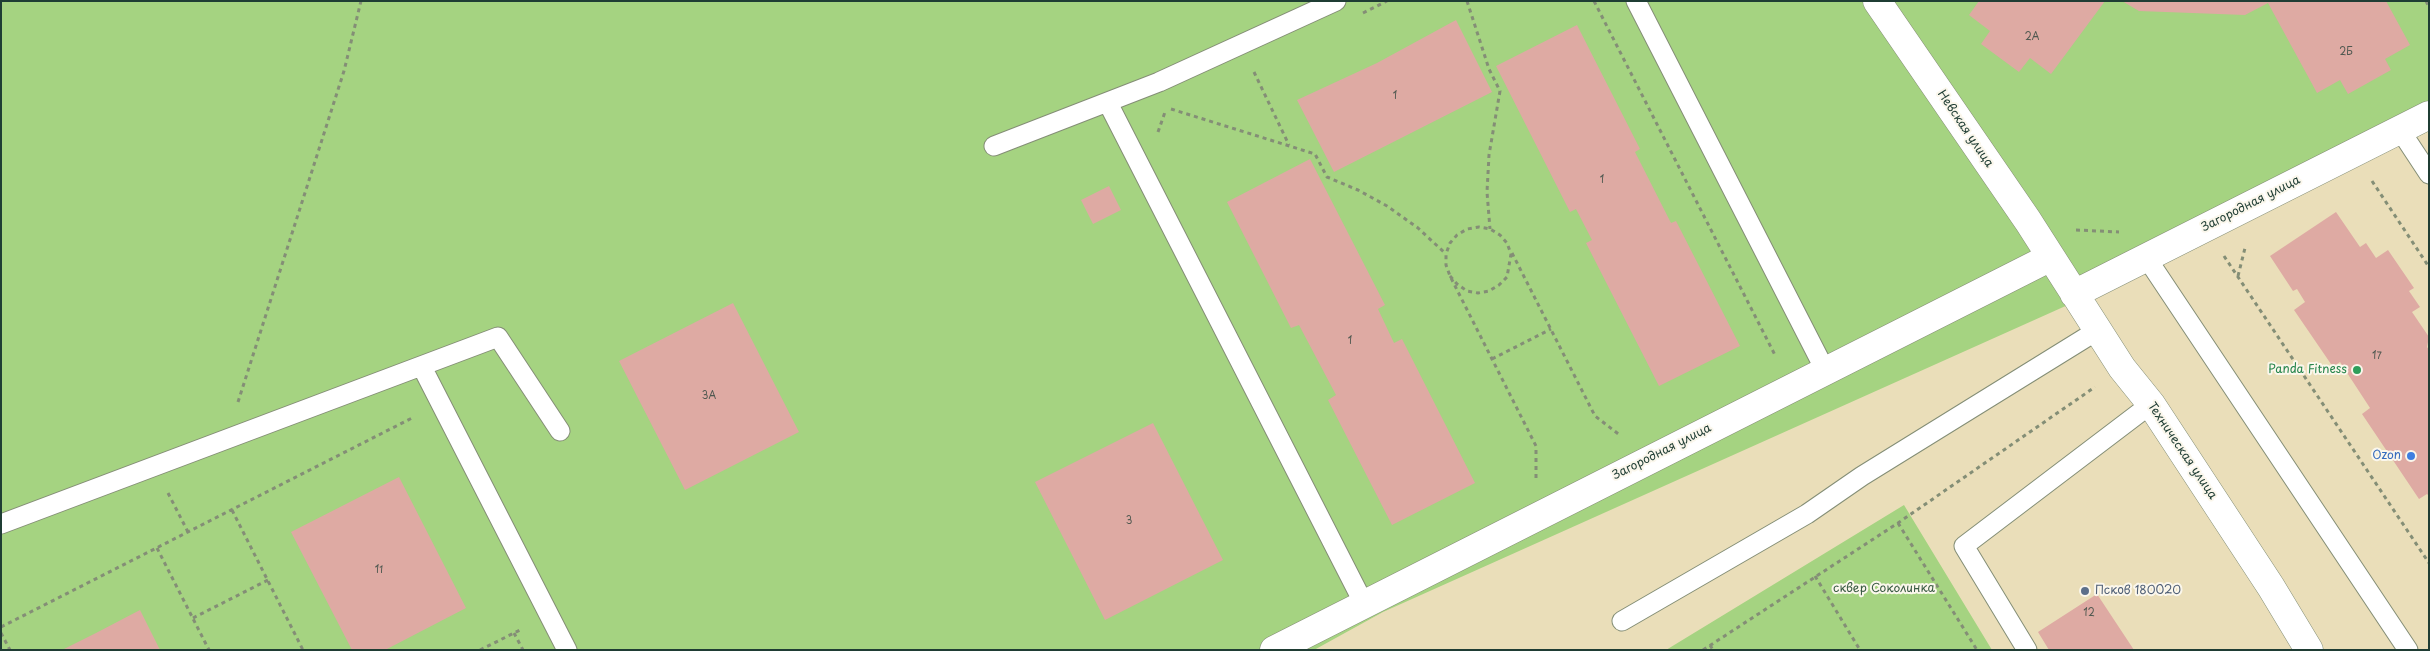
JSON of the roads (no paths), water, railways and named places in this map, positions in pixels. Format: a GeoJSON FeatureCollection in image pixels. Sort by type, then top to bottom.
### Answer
{"type":"FeatureCollection","features":[{"type":"Feature","properties":{"kind":"street","name":"Невская улица"},"geometry":{"type":"LineString","coordinates":[[1877,1],[2051,257]]}},
{"type":"Feature","properties":{"kind":"street","name":"Загородная улица"},"geometry":{"type":"LineString","coordinates":[[2074,294],[2429,115]]}},
{"type":"Feature","properties":{"kind":"street","name":"Загородная улица"},"geometry":{"type":"LineString","coordinates":[[1274,650],[1824,370],[2051,257]]}},
{"type":"Feature","properties":{"kind":"street","name":"Техническая улица"},"geometry":{"type":"LineString","coordinates":[[2051,257],[2122,368],[2151,404],[2271,587],[2309,650]]}},
{"type":"Feature","properties":{"kind":"lane"},"geometry":{"type":"LineString","coordinates":[[994,146],[1108,104],[1336,1]]}},
{"type":"Feature","properties":{"kind":"lane"},"geometry":{"type":"LineString","coordinates":[[1636,1],[1824,370]]}},
{"type":"Feature","properties":{"kind":"lane"},"geometry":{"type":"LineString","coordinates":[[1108,104],[1364,604]]}},
{"type":"Feature","properties":{"kind":"lane"},"geometry":{"type":"LineString","coordinates":[[2400,130],[2428,172]]}},
{"type":"Feature","properties":{"kind":"lane"},"geometry":{"type":"LineString","coordinates":[[2146,257],[2408,650]]}},
{"type":"Feature","properties":{"kind":"lane"},"geometry":{"type":"LineString","coordinates":[[1622,621],[1807,514],[1862,476],[2098,330]]}},
{"type":"Feature","properties":{"kind":"lane"},"geometry":{"type":"LineString","coordinates":[[1,524],[498,338],[560,431]]}},
{"type":"Feature","properties":{"kind":"lane"},"geometry":{"type":"LineString","coordinates":[[422,366],[567,650]]}},
{"type":"Feature","properties":{"kind":"lane"},"geometry":{"type":"LineString","coordinates":[[2027,650],[1964,546],[2151,404]]}},
{"type":"Feature","properties":{"kind":"place","name":"Panda Fitness"},"geometry":{"type":"Point","coordinates":[2357,370]}},
{"type":"Feature","properties":{"kind":"place","name":"Ozon"},"geometry":{"type":"Point","coordinates":[2411,456]}},
{"type":"Feature","properties":{"kind":"place","name":"Псков 180020"},"geometry":{"type":"Point","coordinates":[2085,591]}},
{"type":"Feature","properties":{"kind":"park label","name":"сквер Соколинка"},"geometry":{"type":"Point","coordinates":[1884,589]}}]}
